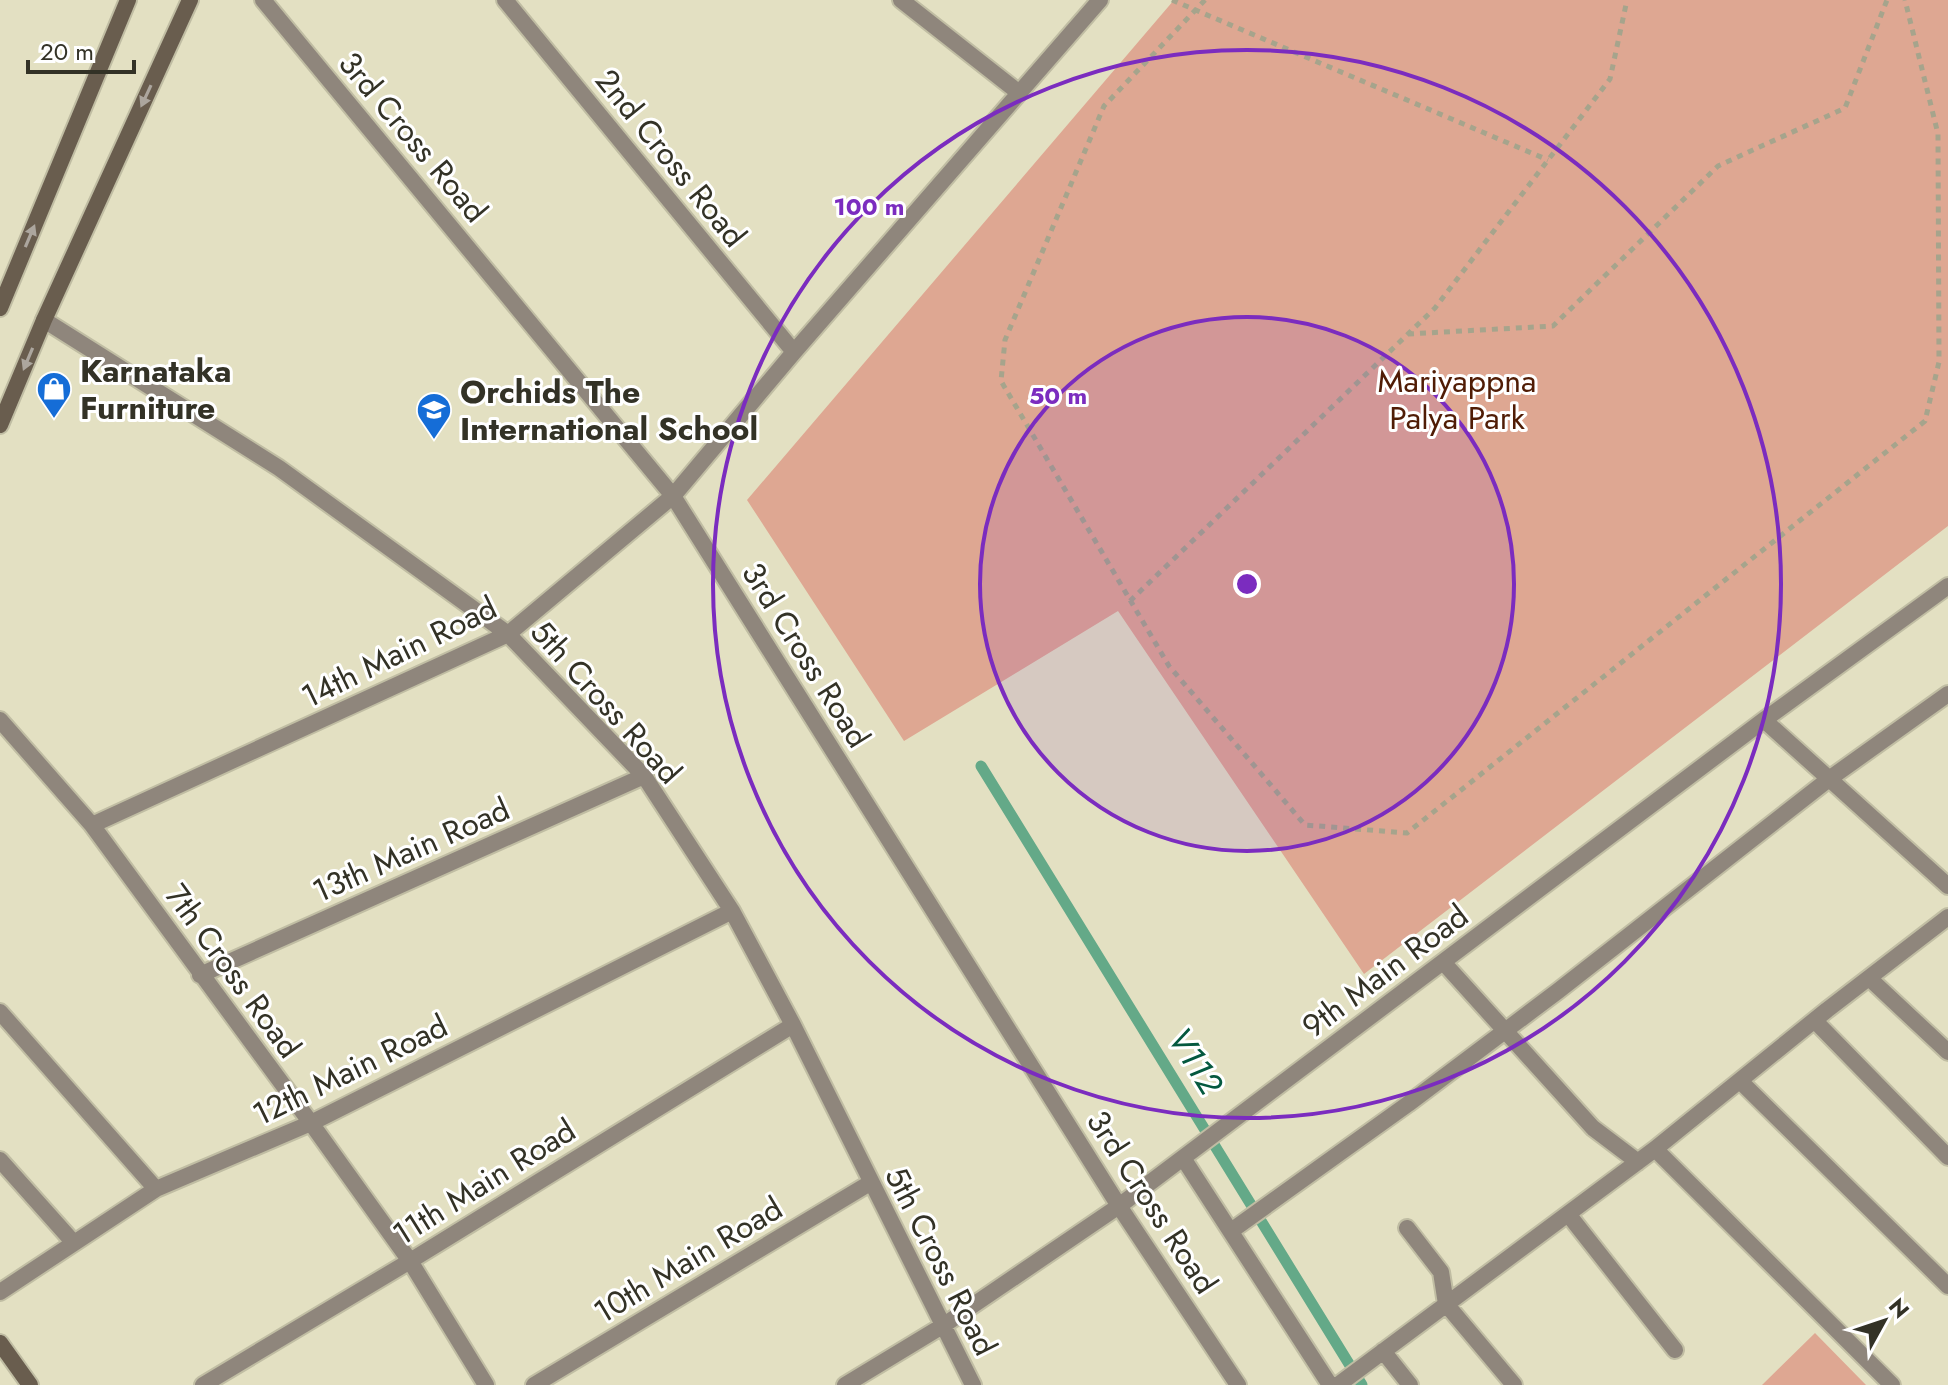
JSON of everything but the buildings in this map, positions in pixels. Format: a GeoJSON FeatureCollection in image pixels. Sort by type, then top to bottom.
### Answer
{"type":"FeatureCollection","features":[{"type":"Feature","properties":{"kind":"main road"},"geometry":{"type":"LineString","coordinates":[[0,308],[128,0]]}},
{"type":"Feature","properties":{"kind":"main road"},"geometry":{"type":"LineString","coordinates":[[0,425],[44,320],[190,0]]}},
{"type":"Feature","properties":{"kind":"main road"},"geometry":{"type":"LineString","coordinates":[[0,1343],[30,1385]]}},
{"type":"Feature","properties":{"kind":"street","name":"3rd Cross Road"},"geometry":{"type":"LineString","coordinates":[[263,0],[673,496],[1119,1206],[1238,1385]]}},
{"type":"Feature","properties":{"kind":"street","name":"2nd Cross Road"},"geometry":{"type":"LineString","coordinates":[[505,0],[794,352]]}},
{"type":"Feature","properties":{"kind":"street"},"geometry":{"type":"LineString","coordinates":[[901,0],[1018,92]]}},
{"type":"Feature","properties":{"kind":"street","name":"14th Main Road"},"geometry":{"type":"LineString","coordinates":[[92,825],[508,634],[673,496],[1100,0]]}},
{"type":"Feature","properties":{"kind":"street","name":"5th Cross Road"},"geometry":{"type":"LineString","coordinates":[[44,320],[279,468],[508,634],[644,776],[732,911],[793,1025],[973,1385]]}},
{"type":"Feature","properties":{"kind":"street","name":"9th Main Road"},"geometry":{"type":"LineString","coordinates":[[845,1385],[944,1325],[1119,1206],[1764,720],[1948,587]]}},
{"type":"Feature","properties":{"kind":"street"},"geometry":{"type":"LineString","coordinates":[[1237,1227],[1506,1030],[1829,779],[1948,694]]}},
{"type":"Feature","properties":{"kind":"street","name":"7th Cross Road"},"geometry":{"type":"LineString","coordinates":[[0,720],[92,825],[311,1123],[410,1261],[486,1385]]}},
{"type":"Feature","properties":{"kind":"street"},"geometry":{"type":"LineString","coordinates":[[1764,720],[1948,886]]}},
{"type":"Feature","properties":{"kind":"street","name":"13th Main Road"},"geometry":{"type":"LineString","coordinates":[[200,975],[644,776]]}},
{"type":"Feature","properties":{"kind":"street","name":"12th Main Road"},"geometry":{"type":"LineString","coordinates":[[0,1292],[156,1189],[311,1123],[732,911]]}},
{"type":"Feature","properties":{"kind":"street"},"geometry":{"type":"LineString","coordinates":[[1190,1154],[1336,1384],[1638,1162],[1948,917]]}},
{"type":"Feature","properties":{"kind":"street"},"geometry":{"type":"LineString","coordinates":[[1443,962],[1593,1128],[1638,1162]]}},
{"type":"Feature","properties":{"kind":"street"},"geometry":{"type":"LineString","coordinates":[[1869,978],[1948,1052]]}},
{"type":"Feature","properties":{"kind":"street"},"geometry":{"type":"LineString","coordinates":[[0,1012],[156,1189]]}},
{"type":"Feature","properties":{"kind":"street"},"geometry":{"type":"LineString","coordinates":[[1815,1021],[1948,1157]]}},
{"type":"Feature","properties":{"kind":"street","name":"11th Main Road"},"geometry":{"type":"LineString","coordinates":[[203,1385],[793,1025]]}},
{"type":"Feature","properties":{"kind":"street"},"geometry":{"type":"LineString","coordinates":[[1740,1081],[1948,1286]]}},
{"type":"Feature","properties":{"kind":"street"},"geometry":{"type":"LineString","coordinates":[[1655,1149],[1892,1385]]}},
{"type":"Feature","properties":{"kind":"street"},"geometry":{"type":"LineString","coordinates":[[0,1160],[74,1243]]}},
{"type":"Feature","properties":{"kind":"street","name":"10th Main Road"},"geometry":{"type":"LineString","coordinates":[[534,1385],[870,1183]]}},
{"type":"Feature","properties":{"kind":"street"},"geometry":{"type":"LineString","coordinates":[[1568,1214],[1675,1350]]}},
{"type":"Feature","properties":{"kind":"street"},"geometry":{"type":"LineString","coordinates":[[1407,1228],[1441,1272],[1446,1304],[1514,1385]]}},
{"type":"Feature","properties":{"kind":"street"},"geometry":{"type":"LineString","coordinates":[[1383,1351],[1410,1385]]}},
{"type":"Feature","properties":{"kind":"path"},"geometry":{"type":"LineString","coordinates":[[1172,0],[1548,160]]}},
{"type":"Feature","properties":{"kind":"path"},"geometry":{"type":"LineString","coordinates":[[1205,0],[1104,106],[1005,340],[1001,381],[1169,666],[1305,825],[1407,833],[1925,421],[1939,362],[1938,134],[1905,0]]}},
{"type":"Feature","properties":{"kind":"path"},"geometry":{"type":"LineString","coordinates":[[1130,601],[1435,308],[1610,79],[1627,0]]}},
{"type":"Feature","properties":{"kind":"path"},"geometry":{"type":"LineString","coordinates":[[1407,334],[1553,326],[1718,166],[1845,108],[1887,0]]}},
{"type":"Feature","properties":{"kind":"green space","name":"Mariyappna Palya Park"},"geometry":{"type":"Polygon","coordinates":[[[1174,0],[1948,0],[1948,526],[1364,974],[1118,611],[904,741],[747,500],[1174,0]]]}},
{"type":"Feature","properties":{"kind":"green space"},"geometry":{"type":"Polygon","coordinates":[[[1815,1333],[1866,1385],[1762,1385],[1815,1333]]]}},
{"type":"Feature","properties":{"kind":"waterway","name":"V112"},"geometry":{"type":"LineString","coordinates":[[981,766],[1362,1385]]}},
{"type":"Feature","properties":{"kind":"place","name":"Karnataka Furniture"},"geometry":{"type":"Point","coordinates":[54,420]}},
{"type":"Feature","properties":{"kind":"place","name":"Orchids The International School"},"geometry":{"type":"Point","coordinates":[434,441]}}]}
